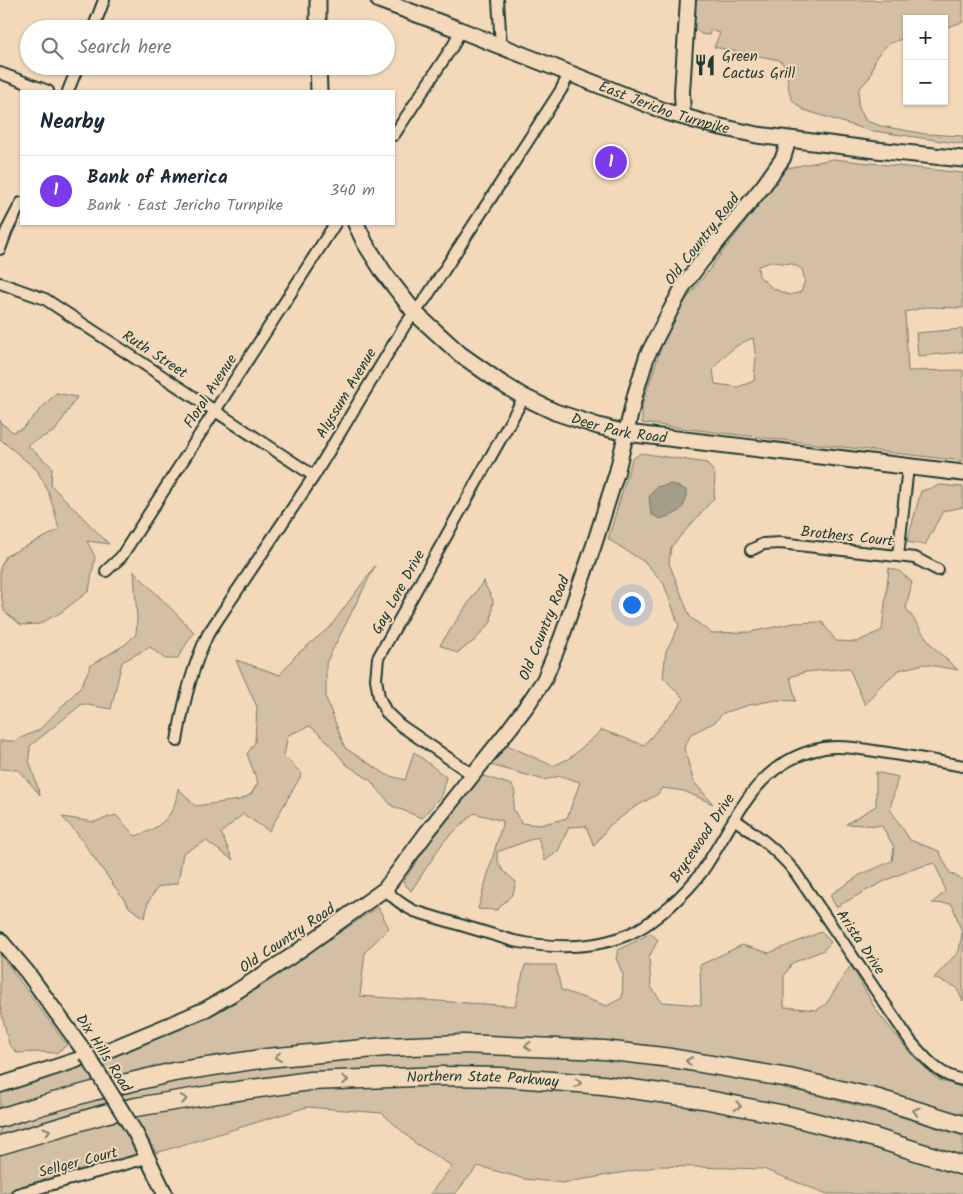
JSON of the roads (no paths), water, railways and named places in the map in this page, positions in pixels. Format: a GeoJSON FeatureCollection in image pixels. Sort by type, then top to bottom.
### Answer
{"type":"FeatureCollection","features":[{"type":"Feature","properties":{"kind":"highway"},"geometry":{"type":"LineString","coordinates":[[0,1118],[93,1091],[174,1072],[267,1058],[376,1048],[463,1044],[604,1050],[672,1058],[789,1078],[879,1099],[963,1125]]}},
{"type":"Feature","properties":{"kind":"highway","name":"Northern State Parkway"},"geometry":{"type":"LineString","coordinates":[[0,1145],[104,1114],[223,1093],[310,1081],[500,1076],[603,1085],[703,1099],[809,1121],[874,1138],[963,1166]]}},
{"type":"Feature","properties":{"kind":"main road"},"geometry":{"type":"LineString","coordinates":[[307,0],[316,20]]}},
{"type":"Feature","properties":{"kind":"main road"},"geometry":{"type":"LineString","coordinates":[[318,0],[318,20]]}},
{"type":"Feature","properties":{"kind":"main road"},"geometry":{"type":"LineString","coordinates":[[319,20],[321,8],[327,0]]}},
{"type":"Feature","properties":{"kind":"main road","name":"East Jericho Turnpike"},"geometry":{"type":"LineString","coordinates":[[379,0],[683,117],[712,125],[789,139],[963,159]]}},
{"type":"Feature","properties":{"kind":"main road"},"geometry":{"type":"LineString","coordinates":[[683,117],[682,92],[688,0]]}},
{"type":"Feature","properties":{"kind":"main road"},"geometry":{"type":"LineString","coordinates":[[318,75],[319,90]]}},
{"type":"Feature","properties":{"kind":"main road","name":"Old Country Road"},"geometry":{"type":"LineString","coordinates":[[98,1053],[206,1009],[234,994],[290,958],[385,889],[428,831],[510,728],[544,680],[561,638],[618,472],[640,376],[647,356],[684,285],[764,185],[783,158],[789,139]]}},
{"type":"Feature","properties":{"kind":"main road","name":"Deer Park Road"},"geometry":{"type":"LineString","coordinates":[[356,225],[365,243],[384,273],[415,313],[460,354],[500,383],[555,412],[626,433],[963,473]]}},
{"type":"Feature","properties":{"kind":"main road","name":"Dix Hills Road"},"geometry":{"type":"LineString","coordinates":[[0,940],[27,972],[87,1055],[136,1134],[166,1194]]}},
{"type":"Feature","properties":{"kind":"main road"},"geometry":{"type":"LineString","coordinates":[[0,1085],[77,1060]]}},
{"type":"Feature","properties":{"kind":"street"},"geometry":{"type":"LineString","coordinates":[[96,20],[104,0]]}},
{"type":"Feature","properties":{"kind":"street"},"geometry":{"type":"LineString","coordinates":[[498,0],[501,46]]}},
{"type":"Feature","properties":{"kind":"street"},"geometry":{"type":"LineString","coordinates":[[395,134],[454,44],[460,30]]}},
{"type":"Feature","properties":{"kind":"street"},"geometry":{"type":"LineString","coordinates":[[0,73],[45,90]]}},
{"type":"Feature","properties":{"kind":"street","name":"Alyssum Avenue"},"geometry":{"type":"LineString","coordinates":[[177,741],[198,655],[208,634],[314,476],[405,325],[426,298],[551,106],[569,74]]}},
{"type":"Feature","properties":{"kind":"street"},"geometry":{"type":"LineString","coordinates":[[68,90],[74,75]]}},
{"type":"Feature","properties":{"kind":"street"},"geometry":{"type":"LineString","coordinates":[[0,249],[20,205]]}},
{"type":"Feature","properties":{"kind":"street","name":"Floral Avenue"},"geometry":{"type":"LineString","coordinates":[[106,572],[121,557],[334,225]]}},
{"type":"Feature","properties":{"kind":"street","name":"Ruth Street"},"geometry":{"type":"LineString","coordinates":[[0,283],[45,299],[314,476]]}},
{"type":"Feature","properties":{"kind":"street","name":"Gay Lore Drive"},"geometry":{"type":"LineString","coordinates":[[473,775],[400,725],[386,712],[379,697],[376,679],[378,658],[524,397]]}},
{"type":"Feature","properties":{"kind":"street"},"geometry":{"type":"LineString","coordinates":[[898,556],[908,467]]}},
{"type":"Feature","properties":{"kind":"street","name":"Brothers Court"},"geometry":{"type":"LineString","coordinates":[[751,550],[763,544],[780,543],[914,558],[938,570]]}},
{"type":"Feature","properties":{"kind":"street","name":"Brycewood Drive"},"geometry":{"type":"LineString","coordinates":[[385,889],[403,906],[414,911],[514,941],[556,946],[596,944],[617,939],[639,929],[684,894],[701,872],[750,795],[764,778],[781,765],[802,754],[824,748],[846,746],[963,766]]}},
{"type":"Feature","properties":{"kind":"street","name":"Arista Drive"},"geometry":{"type":"LineString","coordinates":[[734,819],[758,836],[782,857],[795,872],[911,1042],[932,1066],[955,1079],[963,1080]]}},
{"type":"Feature","properties":{"kind":"street","name":"Sellger Court"},"geometry":{"type":"LineString","coordinates":[[17,1194],[147,1158]]}},
{"type":"Feature","properties":{"kind":"place","name":"Green Cactus Grill"},"geometry":{"type":"Point","coordinates":[705,65]}},
{"type":"Feature","properties":{"kind":"place","name":"Bank of America"},"geometry":{"type":"Point","coordinates":[611,162]}}]}
